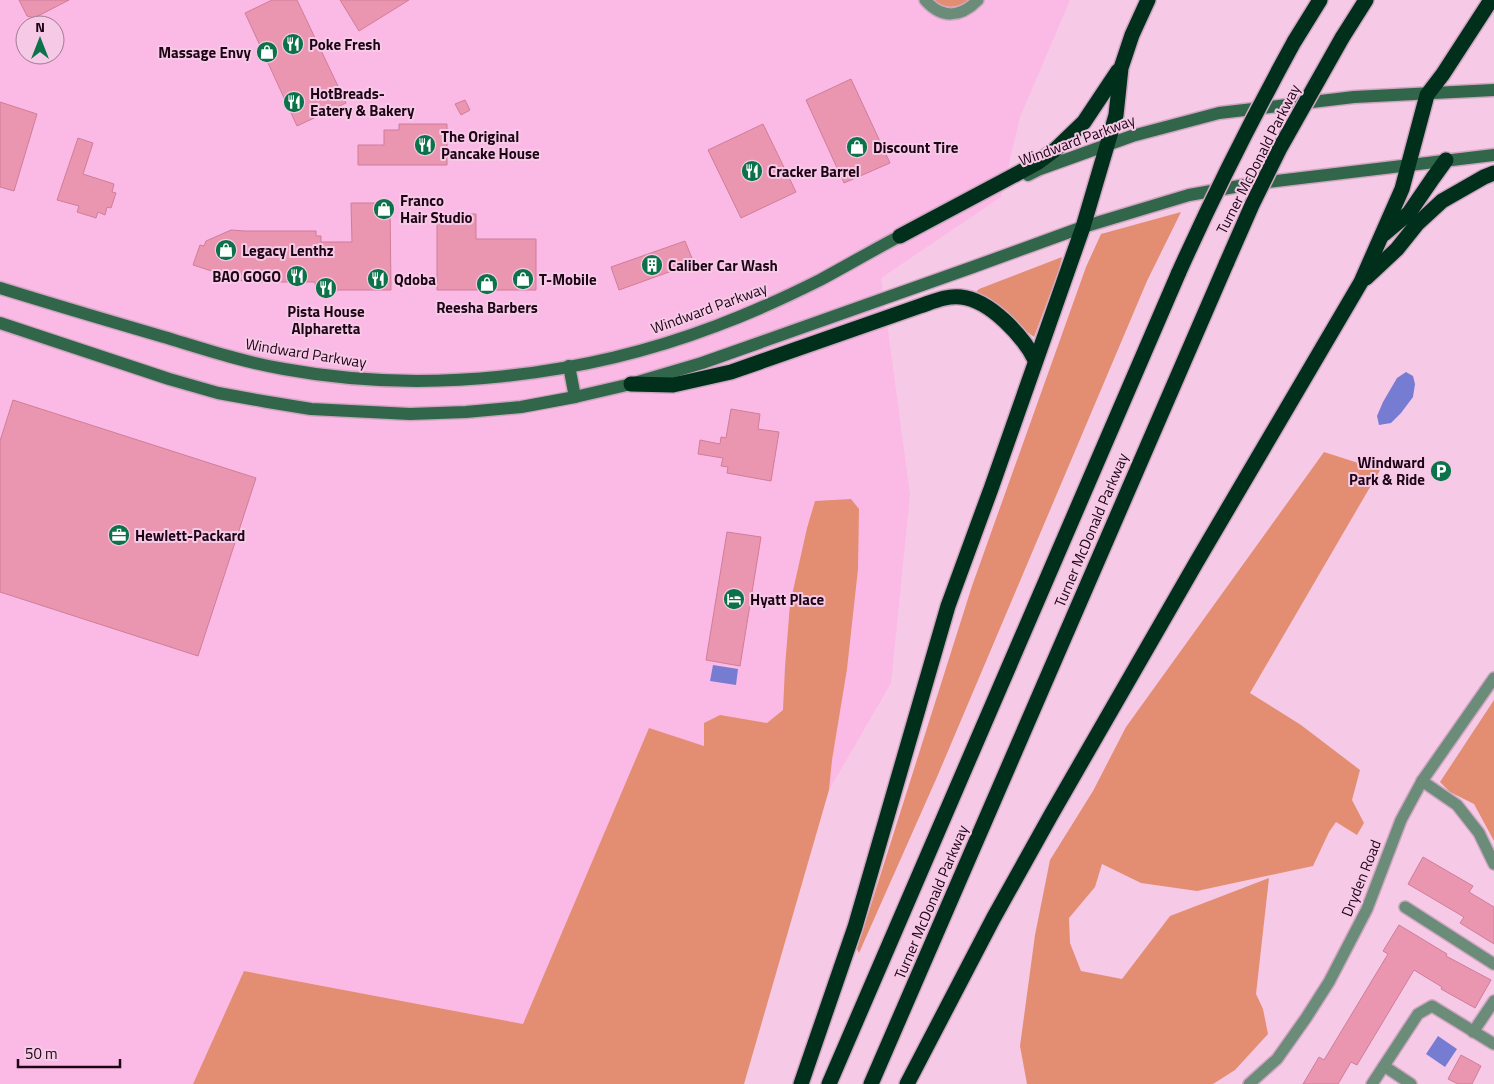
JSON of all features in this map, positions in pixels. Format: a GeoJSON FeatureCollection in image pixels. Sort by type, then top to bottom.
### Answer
{"type":"FeatureCollection","features":[{"type":"Feature","properties":{"kind":"highway"},"geometry":{"type":"LineString","coordinates":[[802,1084],[854,927],[948,606],[1084,227],[1116,116],[1121,68],[1132,35],[1148,0]]}},
{"type":"Feature","properties":{"kind":"highway","name":"Turner McDonald Parkway"},"geometry":{"type":"LineString","coordinates":[[829,1084],[1205,214],[1233,156],[1294,42],[1320,0]]}},
{"type":"Feature","properties":{"kind":"highway","name":"Turner McDonald Parkway"},"geometry":{"type":"LineString","coordinates":[[871,1084],[1252,205],[1280,148],[1342,38],[1366,0]]}},
{"type":"Feature","properties":{"kind":"highway"},"geometry":{"type":"LineString","coordinates":[[907,1084],[993,919],[1051,815],[1361,282],[1402,189],[1427,95],[1443,74],[1491,0]]}},
{"type":"Feature","properties":{"kind":"highway"},"geometry":{"type":"LineString","coordinates":[[900,236],[1037,163],[1056,149],[1084,122],[1121,68]]}},
{"type":"Feature","properties":{"kind":"highway"},"geometry":{"type":"LineString","coordinates":[[1381,236],[1409,213],[1446,160]]}},
{"type":"Feature","properties":{"kind":"highway"},"geometry":{"type":"LineString","coordinates":[[1361,282],[1397,249],[1417,224],[1442,201],[1494,173]]}},
{"type":"Feature","properties":{"kind":"highway"},"geometry":{"type":"LineString","coordinates":[[631,384],[673,384],[731,372],[920,306],[946,298],[961,297],[985,307],[1005,321],[1017,332],[1035,360]]}},
{"type":"Feature","properties":{"kind":"main road","name":"Windward Parkway"},"geometry":{"type":"LineString","coordinates":[[0,288],[242,361],[328,376],[384,380],[450,381],[513,375],[598,361],[632,353],[714,327],[820,280],[900,236],[1040,169],[1132,136],[1219,113],[1280,105],[1354,97],[1427,95],[1494,90]]}},
{"type":"Feature","properties":{"kind":"main road"},"geometry":{"type":"LineString","coordinates":[[0,323],[169,379],[218,393],[311,409],[410,414],[466,412],[520,407],[631,384],[702,363],[1084,227],[1189,194],[1251,184],[1494,155]]}},
{"type":"Feature","properties":{"kind":"main road"},"geometry":{"type":"LineString","coordinates":[[569,366],[575,397]]}},
{"type":"Feature","properties":{"kind":"street"},"geometry":{"type":"LineString","coordinates":[[925,0],[932,8],[948,15],[969,8],[978,0]]}},
{"type":"Feature","properties":{"kind":"street","name":"Dryden Road"},"geometry":{"type":"LineString","coordinates":[[1249,1084],[1277,1058],[1329,982],[1367,909],[1401,820],[1422,781],[1494,678]]}},
{"type":"Feature","properties":{"kind":"street"},"geometry":{"type":"LineString","coordinates":[[1422,781],[1457,805],[1479,833],[1494,864]]}},
{"type":"Feature","properties":{"kind":"street"},"geometry":{"type":"LineString","coordinates":[[1405,907],[1494,964]]}},
{"type":"Feature","properties":{"kind":"street"},"geometry":{"type":"LineString","coordinates":[[1473,1032],[1494,1002]]}},
{"type":"Feature","properties":{"kind":"street"},"geometry":{"type":"LineString","coordinates":[[1372,1084],[1418,1014],[1432,1006],[1494,1044]]}},
{"type":"Feature","properties":{"kind":"street"},"geometry":{"type":"LineString","coordinates":[[1384,1066],[1410,1084]]}},
{"type":"Feature","properties":{"kind":"shaded area"},"geometry":{"type":"Polygon","coordinates":[[[0,0],[1070,0],[1020,117],[1001,197],[881,278],[910,495],[891,683],[829,790],[704,746],[649,729],[523,1025],[245,971],[193,1084],[0,1084],[0,0]]]}},
{"type":"Feature","properties":{"kind":"shaded area"},"geometry":{"type":"Polygon","coordinates":[[[933,0],[969,0],[951,7],[933,0]]]}},
{"type":"Feature","properties":{"kind":"shaded area"},"geometry":{"type":"Polygon","coordinates":[[[1181,212],[1147,281],[937,777],[859,953],[857,949],[972,586],[1086,267],[1101,234],[1181,212]]]}},
{"type":"Feature","properties":{"kind":"shaded area"},"geometry":{"type":"Polygon","coordinates":[[[1062,257],[1034,337],[976,292],[979,289],[1062,257]]]}},
{"type":"Feature","properties":{"kind":"shaded area"},"geometry":{"type":"Polygon","coordinates":[[[1324,452],[1380,470],[1250,693],[1301,725],[1360,770],[1352,800],[1364,823],[1357,835],[1336,822],[1329,832],[1313,866],[1197,891],[1141,883],[1102,864],[1095,887],[1069,918],[1070,943],[1081,971],[1122,979],[1170,916],[1269,878],[1256,994],[1263,1009],[1268,1034],[1235,1070],[1213,1084],[1027,1084],[1020,1046],[1035,935],[1050,860],[1093,791],[1126,727],[1324,452]]]}},
{"type":"Feature","properties":{"kind":"shaded area"},"geometry":{"type":"Polygon","coordinates":[[[851,499],[859,509],[858,569],[847,669],[829,790],[744,1084],[193,1084],[244,971],[523,1024],[649,728],[704,746],[704,723],[720,715],[767,723],[783,710],[790,604],[815,501],[851,499]]]}},
{"type":"Feature","properties":{"kind":"shaded area"},"geometry":{"type":"Polygon","coordinates":[[[1494,700],[1494,841],[1474,804],[1450,792],[1440,782],[1494,700]]]}},
{"type":"Feature","properties":{"kind":"water"},"geometry":{"type":"Polygon","coordinates":[[[1406,372],[1413,376],[1415,384],[1413,397],[1391,423],[1379,425],[1377,416],[1383,402],[1397,378],[1406,372]]]}},
{"type":"Feature","properties":{"kind":"water"},"geometry":{"type":"Polygon","coordinates":[[[713,665],[738,669],[736,685],[710,681],[713,665]]]}},
{"type":"Feature","properties":{"kind":"water"},"geometry":{"type":"Polygon","coordinates":[[[1438,1036],[1457,1049],[1445,1067],[1426,1054],[1438,1036]]]}},
{"type":"Feature","properties":{"kind":"building"},"geometry":{"type":"Polygon","coordinates":[[[19,0],[69,0],[40,15],[26,15],[19,0]]]}},
{"type":"Feature","properties":{"kind":"building"},"geometry":{"type":"Polygon","coordinates":[[[272,0],[297,0],[346,103],[297,126],[245,13],[272,0]]]}},
{"type":"Feature","properties":{"kind":"building"},"geometry":{"type":"Polygon","coordinates":[[[340,0],[409,0],[359,31],[340,0]]]}},
{"type":"Feature","properties":{"kind":"building"},"geometry":{"type":"Polygon","coordinates":[[[851,79],[890,163],[844,183],[806,100],[851,79]]]}},
{"type":"Feature","properties":{"kind":"building"},"geometry":{"type":"Polygon","coordinates":[[[465,100],[470,110],[461,115],[455,104],[465,100]]]}},
{"type":"Feature","properties":{"kind":"building"},"geometry":{"type":"Polygon","coordinates":[[[0,102],[37,114],[14,191],[0,187],[0,102]]]}},
{"type":"Feature","properties":{"kind":"building"},"geometry":{"type":"Polygon","coordinates":[[[399,124],[447,124],[447,165],[358,165],[358,145],[384,145],[384,130],[399,130],[399,124]]]}},
{"type":"Feature","properties":{"kind":"building","name":"Cracker Barrel"},"geometry":{"type":"Polygon","coordinates":[[[763,124],[796,192],[741,218],[708,150],[763,124]]]}},
{"type":"Feature","properties":{"kind":"building"},"geometry":{"type":"Polygon","coordinates":[[[78,138],[93,143],[83,174],[114,184],[112,192],[116,193],[111,208],[107,207],[105,215],[98,212],[96,218],[77,212],[79,206],[57,200],[78,138]]]}},
{"type":"Feature","properties":{"kind":"building"},"geometry":{"type":"Polygon","coordinates":[[[351,203],[390,203],[391,290],[316,290],[315,282],[246,282],[193,265],[200,245],[204,246],[206,241],[231,230],[316,231],[316,236],[321,236],[321,242],[352,242],[351,203]]]}},
{"type":"Feature","properties":{"kind":"building"},"geometry":{"type":"Polygon","coordinates":[[[437,214],[476,214],[476,239],[536,239],[536,290],[437,290],[437,214]]]}},
{"type":"Feature","properties":{"kind":"building","name":"Caliber Car Wash"},"geometry":{"type":"Polygon","coordinates":[[[685,241],[694,263],[619,290],[611,267],[685,241]]]}},
{"type":"Feature","properties":{"kind":"building","name":"Hewlett-Packard"},"geometry":{"type":"Polygon","coordinates":[[[13,400],[256,478],[198,656],[0,592],[0,441],[13,400]]]}},
{"type":"Feature","properties":{"kind":"building"},"geometry":{"type":"Polygon","coordinates":[[[731,409],[760,414],[758,429],[779,432],[771,481],[727,473],[728,467],[721,466],[723,458],[698,454],[700,440],[720,444],[721,437],[726,438],[731,409]]]}},
{"type":"Feature","properties":{"kind":"building","name":"Hyatt Place"},"geometry":{"type":"Polygon","coordinates":[[[727,532],[761,537],[740,666],[706,660],[727,532]]]}},
{"type":"Feature","properties":{"kind":"building"},"geometry":{"type":"Polygon","coordinates":[[[1423,857],[1473,886],[1469,892],[1494,907],[1494,944],[1460,923],[1464,917],[1408,884],[1423,857]]]}},
{"type":"Feature","properties":{"kind":"building"},"geometry":{"type":"Polygon","coordinates":[[[1399,925],[1447,954],[1446,956],[1491,980],[1475,1008],[1441,989],[1442,987],[1414,970],[1357,1065],[1351,1062],[1338,1084],[1303,1084],[1319,1057],[1324,1060],[1388,954],[1383,951],[1399,925]]]}},
{"type":"Feature","properties":{"kind":"building"},"geometry":{"type":"Polygon","coordinates":[[[1461,1055],[1481,1066],[1472,1084],[1458,1084],[1448,1079],[1461,1055]]]}},
{"type":"Feature","properties":{"kind":"place","name":"Poke Fresh"},"geometry":{"type":"Point","coordinates":[293,44]}},
{"type":"Feature","properties":{"kind":"place","name":"Massage Envy"},"geometry":{"type":"Point","coordinates":[267,52]}},
{"type":"Feature","properties":{"kind":"place","name":"HotBreads- Eatery & Bakery"},"geometry":{"type":"Point","coordinates":[294,102]}},
{"type":"Feature","properties":{"kind":"place","name":"The Original Pancake House"},"geometry":{"type":"Point","coordinates":[425,145]}},
{"type":"Feature","properties":{"kind":"place","name":"Discount Tire"},"geometry":{"type":"Point","coordinates":[857,147]}},
{"type":"Feature","properties":{"kind":"place","name":"Cracker Barrel"},"geometry":{"type":"Point","coordinates":[752,171]}},
{"type":"Feature","properties":{"kind":"place","name":"Franco Hair Studio"},"geometry":{"type":"Point","coordinates":[384,209]}},
{"type":"Feature","properties":{"kind":"place","name":"Legacy Lenthz"},"geometry":{"type":"Point","coordinates":[226,250]}},
{"type":"Feature","properties":{"kind":"place","name":"Caliber Car Wash"},"geometry":{"type":"Point","coordinates":[652,265]}},
{"type":"Feature","properties":{"kind":"place","name":"BAO GOGO"},"geometry":{"type":"Point","coordinates":[297,276]}},
{"type":"Feature","properties":{"kind":"place","name":"Qdoba"},"geometry":{"type":"Point","coordinates":[378,279]}},
{"type":"Feature","properties":{"kind":"place","name":"T-Mobile"},"geometry":{"type":"Point","coordinates":[523,279]}},
{"type":"Feature","properties":{"kind":"place","name":"Reesha Barbers"},"geometry":{"type":"Point","coordinates":[487,284]}},
{"type":"Feature","properties":{"kind":"place","name":"Pista House Alpharetta"},"geometry":{"type":"Point","coordinates":[326,288]}},
{"type":"Feature","properties":{"kind":"place","name":"Windward Park & Ride"},"geometry":{"type":"Point","coordinates":[1441,471]}},
{"type":"Feature","properties":{"kind":"place","name":"Hewlett-Packard"},"geometry":{"type":"Point","coordinates":[119,535]}},
{"type":"Feature","properties":{"kind":"place","name":"Hyatt Place"},"geometry":{"type":"Point","coordinates":[734,599]}}]}
